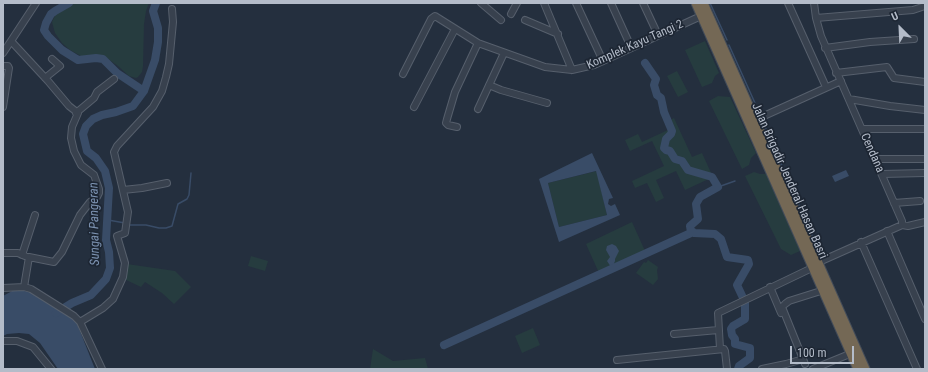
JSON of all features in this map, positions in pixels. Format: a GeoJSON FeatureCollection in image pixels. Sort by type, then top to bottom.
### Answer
{"type":"FeatureCollection","features":[{"type":"Feature","properties":{"kind":"highway","name":"Jalan Brigadir Jenderal Hasan Basri"},"geometry":{"type":"LineString","coordinates":[[696,3],[816,264],[824,290],[865,369]]}},
{"type":"Feature","properties":{"kind":"highway","name":"Jalan Brigadir Jenderal Hasan Basri"},"geometry":{"type":"LineString","coordinates":[[703,3],[755,120],[841,322],[858,369]]}},
{"type":"Feature","properties":{"kind":"street"},"geometry":{"type":"LineString","coordinates":[[3,53],[36,3]]}},
{"type":"Feature","properties":{"kind":"street"},"geometry":{"type":"LineString","coordinates":[[481,3],[501,20]]}},
{"type":"Feature","properties":{"kind":"street"},"geometry":{"type":"LineString","coordinates":[[511,14],[517,3]]}},
{"type":"Feature","properties":{"kind":"street"},"geometry":{"type":"LineString","coordinates":[[544,3],[572,70]]}},
{"type":"Feature","properties":{"kind":"street"},"geometry":{"type":"LineString","coordinates":[[576,3],[603,61]]}},
{"type":"Feature","properties":{"kind":"street"},"geometry":{"type":"LineString","coordinates":[[611,3],[631,47]]}},
{"type":"Feature","properties":{"kind":"street"},"geometry":{"type":"LineString","coordinates":[[644,3],[658,35]]}},
{"type":"Feature","properties":{"kind":"street"},"geometry":{"type":"LineString","coordinates":[[788,3],[826,87]]}},
{"type":"Feature","properties":{"kind":"street","name":"Cendana"},"geometry":{"type":"LineString","coordinates":[[814,3],[816,18],[826,48],[882,174],[902,221],[902,225]]}},
{"type":"Feature","properties":{"kind":"street"},"geometry":{"type":"LineString","coordinates":[[816,18],[913,10],[925,6]]}},
{"type":"Feature","properties":{"kind":"street"},"geometry":{"type":"LineString","coordinates":[[80,322],[113,299],[120,286],[123,276],[125,262],[117,236],[125,233],[128,210],[114,150],[153,107],[162,90],[169,64],[173,22],[172,9]]}},
{"type":"Feature","properties":{"kind":"street","name":"Komplek Kayu Tangi 2"},"geometry":{"type":"LineString","coordinates":[[403,74],[431,19],[435,16],[478,43],[545,67],[572,70],[594,65],[702,16]]}},
{"type":"Feature","properties":{"kind":"street"},"geometry":{"type":"LineString","coordinates":[[525,20],[558,34]]}},
{"type":"Feature","properties":{"kind":"street"},"geometry":{"type":"LineString","coordinates":[[414,108],[454,29]]}},
{"type":"Feature","properties":{"kind":"street"},"geometry":{"type":"LineString","coordinates":[[826,48],[870,42],[914,39]]}},
{"type":"Feature","properties":{"kind":"street"},"geometry":{"type":"LineString","coordinates":[[4,253],[18,252],[29,257],[54,262],[62,252],[80,215],[99,193],[94,175],[81,165],[74,151],[71,138],[72,127],[78,113],[68,106],[45,78],[11,42]]}},
{"type":"Feature","properties":{"kind":"street"},"geometry":{"type":"LineString","coordinates":[[457,127],[448,125],[446,123],[447,119],[455,92],[478,43]]}},
{"type":"Feature","properties":{"kind":"street"},"geometry":{"type":"LineString","coordinates":[[478,109],[504,53]]}},
{"type":"Feature","properties":{"kind":"street"},"geometry":{"type":"LineString","coordinates":[[45,78],[60,66],[52,58]]}},
{"type":"Feature","properties":{"kind":"street"},"geometry":{"type":"LineString","coordinates":[[3,66],[8,66],[9,68],[3,107]]}},
{"type":"Feature","properties":{"kind":"street"},"geometry":{"type":"LineString","coordinates":[[836,73],[887,67],[894,78],[925,82]]}},
{"type":"Feature","properties":{"kind":"street"},"geometry":{"type":"LineString","coordinates":[[76,113],[94,98],[97,92],[114,79]]}},
{"type":"Feature","properties":{"kind":"street"},"geometry":{"type":"LineString","coordinates":[[755,120],[841,81]]}},
{"type":"Feature","properties":{"kind":"street"},"geometry":{"type":"LineString","coordinates":[[489,85],[501,90],[547,103]]}},
{"type":"Feature","properties":{"kind":"street"},"geometry":{"type":"LineString","coordinates":[[849,99],[925,110]]}},
{"type":"Feature","properties":{"kind":"street"},"geometry":{"type":"LineString","coordinates":[[862,129],[925,129]]}},
{"type":"Feature","properties":{"kind":"street"},"geometry":{"type":"LineString","coordinates":[[875,159],[925,159]]}},
{"type":"Feature","properties":{"kind":"street"},"geometry":{"type":"LineString","coordinates":[[882,174],[925,173]]}},
{"type":"Feature","properties":{"kind":"street"},"geometry":{"type":"LineString","coordinates":[[123,190],[167,183]]}},
{"type":"Feature","properties":{"kind":"street"},"geometry":{"type":"LineString","coordinates":[[894,203],[920,201]]}},
{"type":"Feature","properties":{"kind":"street"},"geometry":{"type":"LineString","coordinates":[[22,255],[35,215]]}},
{"type":"Feature","properties":{"kind":"street"},"geometry":{"type":"LineString","coordinates":[[720,349],[718,314],[720,311],[861,242],[902,225],[908,226],[925,222]]}},
{"type":"Feature","properties":{"kind":"street"},"geometry":{"type":"LineString","coordinates":[[887,231],[925,319]]}},
{"type":"Feature","properties":{"kind":"street"},"geometry":{"type":"LineString","coordinates":[[861,242],[917,369]]}},
{"type":"Feature","properties":{"kind":"street"},"geometry":{"type":"LineString","coordinates":[[24,287],[29,257]]}},
{"type":"Feature","properties":{"kind":"street"},"geometry":{"type":"LineString","coordinates":[[3,288],[24,287],[39,293],[74,316],[80,322],[102,369]]}},
{"type":"Feature","properties":{"kind":"street"},"geometry":{"type":"LineString","coordinates":[[770,287],[800,360],[805,367]]}},
{"type":"Feature","properties":{"kind":"street"},"geometry":{"type":"LineString","coordinates":[[805,367],[782,307],[789,302],[824,290]]}},
{"type":"Feature","properties":{"kind":"street"},"geometry":{"type":"LineString","coordinates":[[674,334],[718,330]]}},
{"type":"Feature","properties":{"kind":"street"},"geometry":{"type":"LineString","coordinates":[[3,341],[17,341],[32,347],[51,369]]}},
{"type":"Feature","properties":{"kind":"street"},"geometry":{"type":"LineString","coordinates":[[617,360],[725,349],[727,369]]}},
{"type":"Feature","properties":{"kind":"street"},"geometry":{"type":"LineString","coordinates":[[814,369],[852,353]]}},
{"type":"Feature","properties":{"kind":"street"},"geometry":{"type":"LineString","coordinates":[[766,369],[800,360]]}},
{"type":"Feature","properties":{"kind":"green space"},"geometry":{"type":"Polygon","coordinates":[[[69,3],[149,3],[144,24],[143,66],[142,72],[138,77],[136,78],[129,76],[104,56],[90,55],[83,57],[70,50],[62,43],[55,33],[52,22],[56,14],[69,3]]]}},
{"type":"Feature","properties":{"kind":"green space"},"geometry":{"type":"Polygon","coordinates":[[[705,41],[719,73],[715,76],[712,83],[702,87],[685,50],[705,41]]]}},
{"type":"Feature","properties":{"kind":"green space"},"geometry":{"type":"Polygon","coordinates":[[[677,71],[688,92],[678,97],[667,76],[677,71]]]}},
{"type":"Feature","properties":{"kind":"green space"},"geometry":{"type":"Polygon","coordinates":[[[718,96],[730,97],[756,153],[751,158],[749,165],[742,169],[709,101],[718,96]]]}},
{"type":"Feature","properties":{"kind":"green space"},"geometry":{"type":"Polygon","coordinates":[[[674,118],[692,157],[702,153],[713,177],[685,190],[676,171],[656,180],[664,198],[656,202],[647,183],[635,188],[632,181],[664,166],[652,141],[630,151],[625,140],[638,134],[642,142],[668,130],[665,123],[674,118]]]}},
{"type":"Feature","properties":{"kind":"green space"},"geometry":{"type":"Polygon","coordinates":[[[597,171],[607,215],[559,227],[548,183],[597,171]]]}},
{"type":"Feature","properties":{"kind":"green space"},"geometry":{"type":"Polygon","coordinates":[[[754,172],[766,174],[800,251],[791,255],[781,249],[745,176],[754,172]]]}},
{"type":"Feature","properties":{"kind":"green space"},"geometry":{"type":"Polygon","coordinates":[[[632,222],[645,251],[599,273],[586,244],[632,222]]]}},
{"type":"Feature","properties":{"kind":"green space"},"geometry":{"type":"Polygon","coordinates":[[[251,256],[268,261],[265,271],[248,266],[251,256]]]}},
{"type":"Feature","properties":{"kind":"green space"},"geometry":{"type":"Polygon","coordinates":[[[648,260],[658,267],[658,279],[653,285],[636,273],[644,262],[646,263],[648,260]]]}},
{"type":"Feature","properties":{"kind":"green space"},"geometry":{"type":"Polygon","coordinates":[[[127,264],[175,271],[191,287],[174,304],[162,293],[145,282],[141,287],[124,279],[127,264]]]}},
{"type":"Feature","properties":{"kind":"green space"},"geometry":{"type":"Polygon","coordinates":[[[533,328],[540,345],[522,353],[515,336],[533,328]]]}},
{"type":"Feature","properties":{"kind":"green space"},"geometry":{"type":"Polygon","coordinates":[[[373,349],[393,361],[425,358],[428,369],[370,369],[373,349]]]}},
{"type":"Feature","properties":{"kind":"water"},"geometry":{"type":"Polygon","coordinates":[[[592,153],[613,198],[609,199],[608,204],[611,206],[615,204],[620,215],[559,242],[539,179],[592,153]],[[596,171],[548,183],[559,227],[607,215],[596,171]]]}},
{"type":"Feature","properties":{"kind":"water"},"geometry":{"type":"Polygon","coordinates":[[[846,170],[849,176],[835,182],[832,176],[846,170]]]}},
{"type":"Feature","properties":{"kind":"water"},"geometry":{"type":"Polygon","coordinates":[[[612,244],[616,246],[619,251],[613,266],[611,267],[607,261],[610,257],[606,250],[607,246],[612,244]]]}},
{"type":"Feature","properties":{"kind":"water"},"geometry":{"type":"Polygon","coordinates":[[[14,290],[34,292],[76,321],[95,369],[58,369],[40,343],[29,334],[19,333],[7,334],[3,336],[3,296],[14,290]]]}},
{"type":"Feature","properties":{"kind":"waterway"},"geometry":{"type":"LineString","coordinates":[[69,3],[51,14],[44,30],[48,36],[62,50],[78,60],[96,58],[103,59],[117,73],[144,91]]}},
{"type":"Feature","properties":{"kind":"waterway","name":"Sungai Pangeran"},"geometry":{"type":"LineString","coordinates":[[56,313],[72,303],[91,295],[106,279],[110,268],[109,252],[106,240],[109,188],[105,171],[96,158],[87,151],[83,134],[86,126],[93,119],[133,106],[144,91],[155,60],[158,42],[158,28],[153,11],[156,3]]}},
{"type":"Feature","properties":{"kind":"waterway"},"geometry":{"type":"LineString","coordinates":[[710,3],[727,40]]}},
{"type":"Feature","properties":{"kind":"waterway"},"geometry":{"type":"LineString","coordinates":[[729,45],[755,103]]}},
{"type":"Feature","properties":{"kind":"waterway"},"geometry":{"type":"LineString","coordinates":[[645,63],[656,79],[654,85],[657,95],[661,98],[664,112],[672,131],[666,139],[664,148],[670,151],[675,159],[682,161],[688,170],[712,177],[718,187],[700,197],[696,204],[698,219],[690,226],[691,232],[715,234],[721,239],[727,257],[748,260],[749,264],[737,285],[745,302],[745,319],[733,326],[731,329],[732,335],[735,339],[735,344],[750,348],[750,358],[739,366],[738,369]]}},
{"type":"Feature","properties":{"kind":"waterway"},"geometry":{"type":"LineString","coordinates":[[757,108],[761,114]]}},
{"type":"Feature","properties":{"kind":"waterway"},"geometry":{"type":"LineString","coordinates":[[763,122],[821,255]]}},
{"type":"Feature","properties":{"kind":"waterway"},"geometry":{"type":"LineString","coordinates":[[128,225],[146,225],[159,228],[172,226],[178,204],[187,199],[189,195],[191,173]]}},
{"type":"Feature","properties":{"kind":"waterway"},"geometry":{"type":"LineString","coordinates":[[718,187],[735,181]]}},
{"type":"Feature","properties":{"kind":"waterway"},"geometry":{"type":"LineString","coordinates":[[108,220],[125,223]]}},
{"type":"Feature","properties":{"kind":"waterway"},"geometry":{"type":"LineString","coordinates":[[444,345],[693,232]]}}]}
